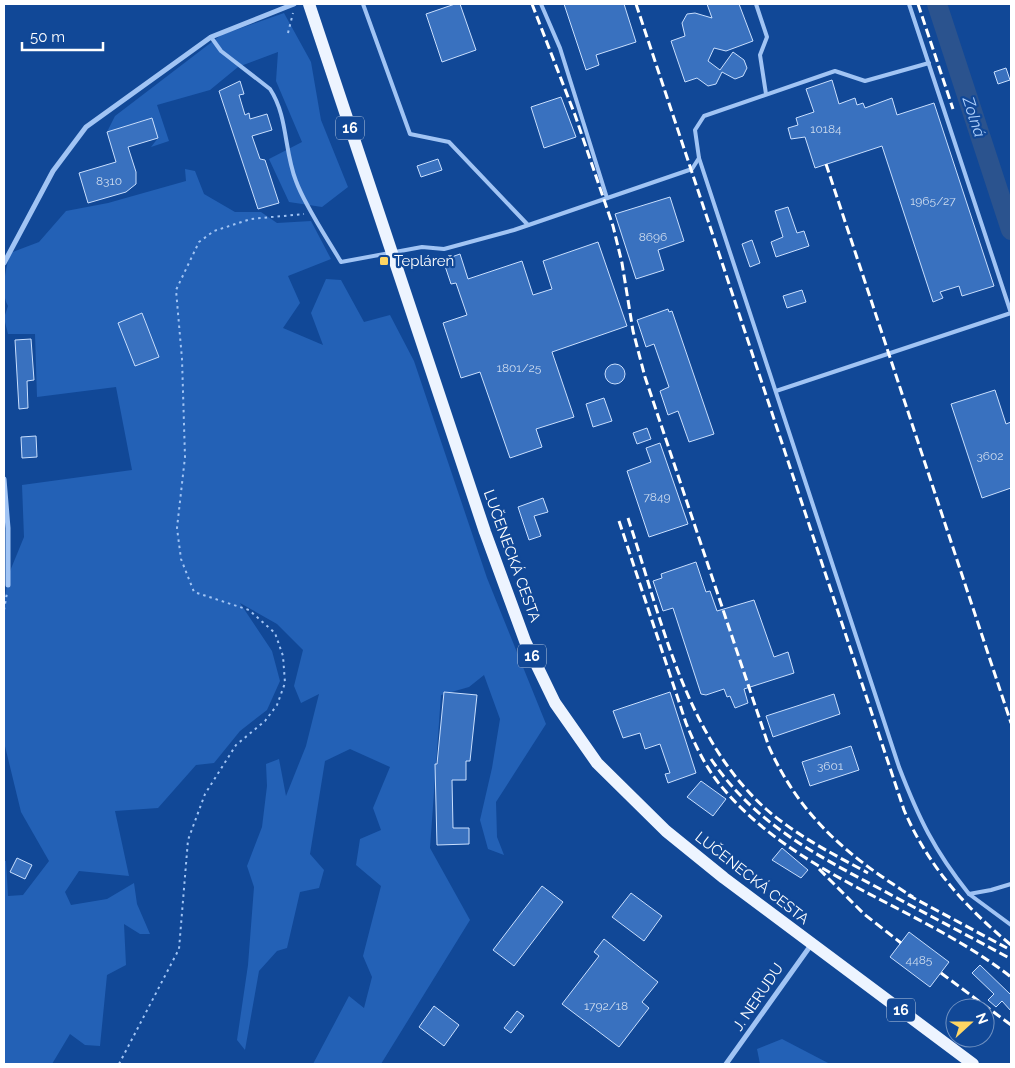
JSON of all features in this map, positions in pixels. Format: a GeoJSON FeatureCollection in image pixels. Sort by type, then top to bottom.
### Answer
{"type":"FeatureCollection","features":[{"type":"Feature","properties":{"kind":"main road","name":"LUČENECKÁ CESTA"},"geometry":{"type":"LineString","coordinates":[[309,4],[501,577],[525,641],[555,703],[597,763],[652,818],[695,855],[973,1064]]}},
{"type":"Feature","properties":{"kind":"street"},"geometry":{"type":"LineString","coordinates":[[4,263],[53,171],[86,127],[211,36],[294,4]]}},
{"type":"Feature","properties":{"kind":"street"},"geometry":{"type":"LineString","coordinates":[[4,479],[8,528],[6,584]]}},
{"type":"Feature","properties":{"kind":"street","name":"J. NERUDU"},"geometry":{"type":"LineString","coordinates":[[726,1064],[812,944]]}},
{"type":"Feature","properties":{"kind":"lane"},"geometry":{"type":"LineString","coordinates":[[363,4],[410,134],[449,142],[528,225]]}},
{"type":"Feature","properties":{"kind":"lane"},"geometry":{"type":"LineString","coordinates":[[541,4],[560,48],[607,198]]}},
{"type":"Feature","properties":{"kind":"lane"},"geometry":{"type":"LineString","coordinates":[[756,4],[767,37],[760,55],[766,94]]}},
{"type":"Feature","properties":{"kind":"lane"},"geometry":{"type":"LineString","coordinates":[[776,390],[1011,313],[909,4]]}},
{"type":"Feature","properties":{"kind":"lane"},"geometry":{"type":"LineString","coordinates":[[211,36],[221,51],[270,88],[282,117],[288,154],[296,182],[341,262],[422,247],[444,249],[528,225],[692,169],[699,158]]}},
{"type":"Feature","properties":{"kind":"lane"},"geometry":{"type":"LineString","coordinates":[[929,63],[865,82],[835,71],[704,116],[695,130],[699,158],[899,767],[920,820],[944,862],[969,894],[1011,925]]}},
{"type":"Feature","properties":{"kind":"lane"},"geometry":{"type":"LineString","coordinates":[[969,894],[1011,884]]}},
{"type":"Feature","properties":{"kind":"path"},"geometry":{"type":"LineString","coordinates":[[288,33],[293,13]]}},
{"type":"Feature","properties":{"kind":"path"},"geometry":{"type":"LineString","coordinates":[[119,1064],[179,949],[188,840],[205,794],[236,745],[265,721],[277,705],[285,682],[283,656],[275,633],[249,610],[194,592],[182,559],[177,528],[185,457],[182,359],[176,290],[199,242],[214,231],[251,219],[313,213]]}},
{"type":"Feature","properties":{"kind":"path"},"geometry":{"type":"LineString","coordinates":[[4,610],[6,584]]}},
{"type":"Feature","properties":{"kind":"shaded area"},"geometry":{"type":"Polygon","coordinates":[[[284,13],[311,62],[321,120],[348,187],[322,207],[289,202],[269,159],[302,142],[276,81],[278,52],[238,67],[210,90],[157,105],[169,141],[151,147],[158,138],[151,118],[107,132],[115,116],[221,35],[284,13]]]}},
{"type":"Feature","properties":{"kind":"shaded area"},"geometry":{"type":"Polygon","coordinates":[[[185,169],[195,171],[204,194],[235,212],[261,212],[277,223],[311,221],[331,259],[288,276],[300,303],[283,328],[323,345],[311,313],[326,279],[341,280],[364,322],[390,315],[414,361],[487,578],[546,724],[496,802],[497,837],[504,855],[488,849],[480,820],[492,768],[500,719],[484,675],[469,687],[441,695],[430,848],[470,920],[381,1064],[313,1064],[349,996],[364,1008],[372,977],[363,956],[381,886],[356,865],[360,839],[381,830],[373,808],[390,767],[350,749],[325,761],[310,854],[324,870],[319,888],[300,892],[287,948],[277,951],[259,971],[245,1050],[237,1040],[248,965],[254,887],[247,866],[262,827],[267,786],[266,764],[279,759],[286,796],[306,746],[319,694],[301,703],[294,686],[303,650],[277,624],[240,603],[272,651],[280,681],[267,710],[240,731],[214,763],[196,765],[158,808],[115,811],[129,876],[79,871],[65,892],[71,905],[107,899],[134,883],[137,904],[150,934],[140,934],[124,924],[126,965],[107,975],[100,1046],[85,1045],[70,1034],[52,1064],[4,1064],[4,861],[6,861],[8,896],[23,895],[49,861],[21,812],[4,742],[4,605],[8,576],[24,537],[22,485],[132,470],[116,387],[37,397],[35,334],[8,334],[4,318],[8,306],[4,294],[4,280],[10,253],[39,242],[66,211],[108,203],[186,181],[185,169]]]}},
{"type":"Feature","properties":{"kind":"shaded area"},"geometry":{"type":"Polygon","coordinates":[[[782,1039],[830,1064],[760,1064],[757,1049],[782,1039]]]}},
{"type":"Feature","properties":{"kind":"building"},"geometry":{"type":"Polygon","coordinates":[[[460,4],[476,50],[442,62],[426,14],[460,4]]]}},
{"type":"Feature","properties":{"kind":"building"},"geometry":{"type":"Polygon","coordinates":[[[564,4],[624,4],[636,42],[596,55],[599,65],[586,70],[564,4]]]}},
{"type":"Feature","properties":{"kind":"building"},"geometry":{"type":"Polygon","coordinates":[[[707,4],[739,4],[753,41],[726,51],[714,48],[708,61],[720,70],[733,52],[744,60],[747,68],[743,76],[735,79],[722,72],[716,84],[708,86],[697,78],[685,82],[671,41],[685,36],[682,23],[687,14],[695,13],[712,18],[707,4]]]}},
{"type":"Feature","properties":{"kind":"building"},"geometry":{"type":"Polygon","coordinates":[[[1006,68],[1010,80],[998,84],[994,72],[1006,68]]]}},
{"type":"Feature","properties":{"kind":"building"},"geometry":{"type":"Polygon","coordinates":[[[832,80],[839,104],[855,98],[857,105],[863,103],[865,108],[892,98],[897,115],[934,103],[994,286],[962,296],[959,286],[940,292],[943,298],[933,302],[882,146],[815,168],[805,137],[791,139],[788,128],[798,125],[796,118],[814,112],[806,89],[832,80]]]}},
{"type":"Feature","properties":{"kind":"building"},"geometry":{"type":"Polygon","coordinates":[[[240,81],[244,94],[239,95],[245,115],[249,113],[250,119],[267,114],[272,130],[252,136],[260,159],[265,160],[279,203],[258,209],[219,91],[240,81]]]}},
{"type":"Feature","properties":{"kind":"building"},"geometry":{"type":"Polygon","coordinates":[[[561,97],[576,137],[544,148],[531,107],[561,97]]]}},
{"type":"Feature","properties":{"kind":"building"},"geometry":{"type":"Polygon","coordinates":[[[152,118],[158,138],[128,147],[136,172],[136,184],[126,192],[88,203],[79,173],[116,162],[107,132],[152,118]]]}},
{"type":"Feature","properties":{"kind":"building"},"geometry":{"type":"Polygon","coordinates":[[[438,159],[442,170],[421,177],[417,166],[438,159]]]}},
{"type":"Feature","properties":{"kind":"building"},"geometry":{"type":"Polygon","coordinates":[[[670,197],[684,241],[658,250],[664,270],[636,279],[615,214],[670,197]]]}},
{"type":"Feature","properties":{"kind":"building"},"geometry":{"type":"Polygon","coordinates":[[[788,207],[797,233],[804,231],[809,246],[776,257],[771,242],[783,237],[775,211],[788,207]]]}},
{"type":"Feature","properties":{"kind":"building"},"geometry":{"type":"Polygon","coordinates":[[[752,240],[760,263],[750,267],[742,244],[752,240]]]}},
{"type":"Feature","properties":{"kind":"building"},"geometry":{"type":"Polygon","coordinates":[[[598,242],[627,326],[552,352],[574,417],[536,429],[542,447],[510,458],[480,372],[461,378],[443,323],[467,315],[456,283],[451,284],[443,260],[460,254],[468,279],[522,261],[533,295],[552,289],[543,261],[598,242]]]}},
{"type":"Feature","properties":{"kind":"building"},"geometry":{"type":"Polygon","coordinates":[[[802,290],[806,302],[787,308],[783,296],[802,290]]]}},
{"type":"Feature","properties":{"kind":"building"},"geometry":{"type":"Polygon","coordinates":[[[668,309],[669,312],[672,311],[714,434],[689,442],[678,411],[668,415],[660,391],[669,387],[654,344],[646,347],[637,320],[668,309]]]}},
{"type":"Feature","properties":{"kind":"building"},"geometry":{"type":"Polygon","coordinates":[[[142,313],[159,357],[135,366],[118,323],[142,313]]]}},
{"type":"Feature","properties":{"kind":"building"},"geometry":{"type":"Polygon","coordinates":[[[31,339],[34,380],[27,381],[28,408],[19,409],[15,340],[31,339]]]}},
{"type":"Feature","properties":{"kind":"building"},"geometry":{"type":"Polygon","coordinates":[[[615,364],[622,367],[625,374],[622,381],[615,384],[608,381],[605,374],[608,367],[615,364]]]}},
{"type":"Feature","properties":{"kind":"building"},"geometry":{"type":"Polygon","coordinates":[[[995,390],[1006,424],[1011,422],[1011,488],[982,498],[951,404],[995,390]]]}},
{"type":"Feature","properties":{"kind":"building"},"geometry":{"type":"Polygon","coordinates":[[[604,398],[612,421],[593,427],[586,404],[604,398]]]}},
{"type":"Feature","properties":{"kind":"building"},"geometry":{"type":"Polygon","coordinates":[[[647,428],[651,439],[637,444],[633,433],[647,428]]]}},
{"type":"Feature","properties":{"kind":"building"},"geometry":{"type":"Polygon","coordinates":[[[36,436],[37,457],[22,458],[21,437],[36,436]]]}},
{"type":"Feature","properties":{"kind":"building"},"geometry":{"type":"Polygon","coordinates":[[[660,443],[688,524],[649,537],[627,471],[651,462],[646,448],[660,443]]]}},
{"type":"Feature","properties":{"kind":"building"},"geometry":{"type":"Polygon","coordinates":[[[543,498],[548,512],[534,516],[541,536],[529,540],[518,507],[543,498]]]}},
{"type":"Feature","properties":{"kind":"building"},"geometry":{"type":"Polygon","coordinates":[[[696,562],[706,592],[710,591],[717,611],[754,600],[774,657],[788,652],[794,673],[744,689],[748,703],[735,708],[730,696],[727,697],[724,689],[706,695],[701,694],[673,608],[663,611],[653,581],[662,578],[661,574],[696,562]]]}},
{"type":"Feature","properties":{"kind":"building"},"geometry":{"type":"Polygon","coordinates":[[[444,692],[477,695],[470,761],[466,761],[466,780],[452,780],[453,828],[469,828],[469,844],[437,845],[435,764],[437,764],[444,692]]]}},
{"type":"Feature","properties":{"kind":"building"},"geometry":{"type":"Polygon","coordinates":[[[670,692],[696,773],[668,783],[665,774],[670,773],[660,744],[645,749],[640,733],[623,738],[613,711],[670,692]]]}},
{"type":"Feature","properties":{"kind":"building"},"geometry":{"type":"Polygon","coordinates":[[[834,694],[840,714],[773,737],[766,716],[834,694]]]}},
{"type":"Feature","properties":{"kind":"building"},"geometry":{"type":"Polygon","coordinates":[[[851,746],[859,770],[810,786],[802,762],[851,746]]]}},
{"type":"Feature","properties":{"kind":"building"},"geometry":{"type":"Polygon","coordinates":[[[701,781],[726,799],[713,816],[687,797],[701,781]]]}},
{"type":"Feature","properties":{"kind":"building"},"geometry":{"type":"Polygon","coordinates":[[[782,848],[808,870],[801,878],[772,860],[782,848]]]}},
{"type":"Feature","properties":{"kind":"building"},"geometry":{"type":"Polygon","coordinates":[[[17,858],[32,865],[25,879],[10,872],[17,858]]]}},
{"type":"Feature","properties":{"kind":"building"},"geometry":{"type":"Polygon","coordinates":[[[542,886],[563,902],[514,966],[493,950],[542,886]]]}},
{"type":"Feature","properties":{"kind":"building"},"geometry":{"type":"Polygon","coordinates":[[[631,893],[662,916],[644,941],[612,917],[631,893]]]}},
{"type":"Feature","properties":{"kind":"building"},"geometry":{"type":"Polygon","coordinates":[[[909,932],[949,962],[930,987],[890,957],[909,932]]]}},
{"type":"Feature","properties":{"kind":"building"},"geometry":{"type":"Polygon","coordinates":[[[604,939],[658,982],[642,1002],[649,1008],[619,1047],[562,1004],[599,956],[594,952],[604,939]]]}},
{"type":"Feature","properties":{"kind":"building"},"geometry":{"type":"Polygon","coordinates":[[[980,965],[1011,995],[1011,1011],[1002,1001],[995,1006],[995,998],[990,998],[994,994],[972,973],[980,965]]]}},
{"type":"Feature","properties":{"kind":"building"},"geometry":{"type":"Polygon","coordinates":[[[434,1006],[459,1025],[444,1046],[419,1027],[434,1006]]]}},
{"type":"Feature","properties":{"kind":"building"},"geometry":{"type":"Polygon","coordinates":[[[517,1011],[524,1016],[511,1033],[504,1028],[517,1011]]]}},
{"type":"Feature","properties":{"kind":"waterway","name":"Zolná"},"geometry":{"type":"LineString","coordinates":[[937,4],[1011,230]]}},
{"type":"Feature","properties":{"kind":"railway"},"geometry":{"type":"LineString","coordinates":[[532,4],[575,115],[613,226],[622,263],[633,331],[645,377],[769,747],[796,795],[829,834],[868,867],[913,897]]}},
{"type":"Feature","properties":{"kind":"railway"},"geometry":{"type":"LineString","coordinates":[[636,4],[904,810],[924,849],[949,884],[978,916],[1011,945]]}},
{"type":"Feature","properties":{"kind":"railway"},"geometry":{"type":"LineString","coordinates":[[918,4],[953,109]]}},
{"type":"Feature","properties":{"kind":"railway"},"geometry":{"type":"LineString","coordinates":[[826,164],[1011,723]]}},
{"type":"Feature","properties":{"kind":"railway"},"geometry":{"type":"LineString","coordinates":[[628,518],[679,674],[695,711],[715,747],[738,780],[778,819],[829,852],[868,873]]}},
{"type":"Feature","properties":{"kind":"railway"},"geometry":{"type":"LineString","coordinates":[[619,521],[686,723],[701,756],[721,786],[751,817],[785,844],[822,868],[938,930],[975,952],[1011,977]]}},
{"type":"Feature","properties":{"kind":"railway"},"geometry":{"type":"LineString","coordinates":[[711,759],[728,782],[747,802],[788,836],[834,864],[1011,959]]}},
{"type":"Feature","properties":{"kind":"railway"},"geometry":{"type":"LineString","coordinates":[[819,869],[864,914],[901,943]]}},
{"type":"Feature","properties":{"kind":"railway"},"geometry":{"type":"LineString","coordinates":[[908,895],[1007,948]]}},
{"type":"Feature","properties":{"kind":"railway"},"geometry":{"type":"LineString","coordinates":[[941,973],[1011,1025]]}},
{"type":"Feature","properties":{"kind":"place","name":"Tepláreň"},"geometry":{"type":"Point","coordinates":[384,261]}}]}
